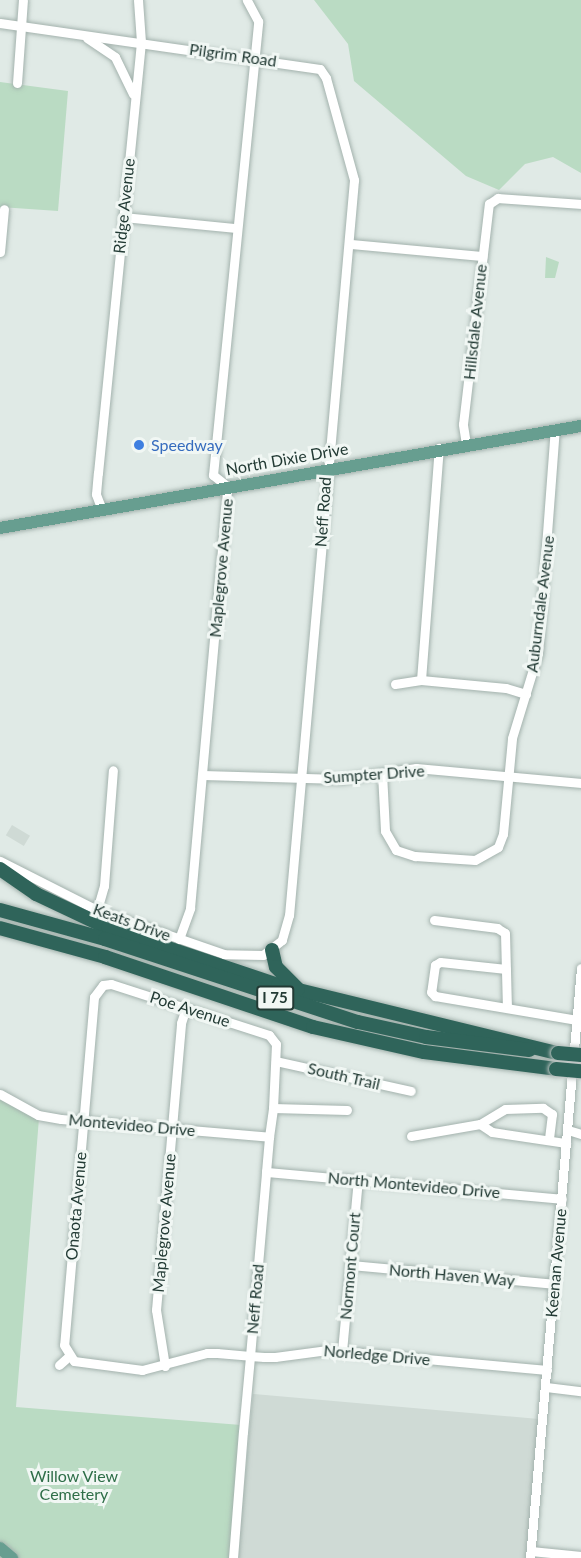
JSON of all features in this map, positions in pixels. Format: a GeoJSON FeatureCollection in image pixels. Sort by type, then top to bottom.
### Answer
{"type":"FeatureCollection","features":[{"type":"Feature","properties":{"kind":"highway"},"geometry":{"type":"LineString","coordinates":[[0,869],[36,894],[108,928],[302,992],[558,1053]]}},
{"type":"Feature","properties":{"kind":"highway","name":"I 75"},"geometry":{"type":"LineString","coordinates":[[0,910],[105,939],[358,1022],[426,1037],[581,1055]]}},
{"type":"Feature","properties":{"kind":"highway","name":"I 75"},"geometry":{"type":"LineString","coordinates":[[0,928],[105,957],[313,1027],[432,1054],[581,1071]]}},
{"type":"Feature","properties":{"kind":"highway"},"geometry":{"type":"LineString","coordinates":[[272,950],[276,967],[302,992]]}},
{"type":"Feature","properties":{"kind":"main road","name":"North Dixie Drive"},"geometry":{"type":"LineString","coordinates":[[0,528],[439,448],[581,426]]}},
{"type":"Feature","properties":{"kind":"main road"},"geometry":{"type":"LineString","coordinates":[[0,1548],[12,1558]]}},
{"type":"Feature","properties":{"kind":"street"},"geometry":{"type":"LineString","coordinates":[[17,83],[23,0]]}},
{"type":"Feature","properties":{"kind":"street","name":"Ridge Avenue"},"geometry":{"type":"LineString","coordinates":[[102,510],[96,494],[141,42],[138,0]]}},
{"type":"Feature","properties":{"kind":"street","name":"Maplegrove Avenue"},"geometry":{"type":"LineString","coordinates":[[179,939],[190,908],[227,486],[213,475],[258,21],[247,0]]}},
{"type":"Feature","properties":{"kind":"street"},"geometry":{"type":"LineString","coordinates":[[0,23],[85,37],[141,42]]}},
{"type":"Feature","properties":{"kind":"street"},"geometry":{"type":"LineString","coordinates":[[85,37],[108,50],[122,66],[131,86],[134,108]]}},
{"type":"Feature","properties":{"kind":"street","name":"Pilgrim Road"},"geometry":{"type":"LineString","coordinates":[[141,42],[315,66],[323,72]]}},
{"type":"Feature","properties":{"kind":"street","name":"Neff Road"},"geometry":{"type":"LineString","coordinates":[[272,950],[287,928],[302,777],[327,469],[350,244],[353,171],[323,72]]}},
{"type":"Feature","properties":{"kind":"street","name":"Hillsdale Avenue"},"geometry":{"type":"LineString","coordinates":[[466,444],[463,424],[482,256],[492,201],[581,204]]}},
{"type":"Feature","properties":{"kind":"street"},"geometry":{"type":"LineString","coordinates":[[0,252],[4,209]]}},
{"type":"Feature","properties":{"kind":"street"},"geometry":{"type":"LineString","coordinates":[[123,217],[237,228]]}},
{"type":"Feature","properties":{"kind":"street"},"geometry":{"type":"LineString","coordinates":[[350,244],[482,256]]}},
{"type":"Feature","properties":{"kind":"street","name":"Auburndale Avenue"},"geometry":{"type":"LineString","coordinates":[[382,773],[385,831],[391,845],[409,855],[467,860],[487,857],[498,847],[503,834],[512,738],[538,653],[555,429]]}},
{"type":"Feature","properties":{"kind":"street"},"geometry":{"type":"LineString","coordinates":[[422,680],[439,448]]}},
{"type":"Feature","properties":{"kind":"street"},"geometry":{"type":"LineString","coordinates":[[395,684],[422,680],[506,688],[526,694]]}},
{"type":"Feature","properties":{"kind":"street","name":"Sumpter Drive"},"geometry":{"type":"LineString","coordinates":[[203,775],[340,779],[416,768],[581,783]]}},
{"type":"Feature","properties":{"kind":"street"},"geometry":{"type":"LineString","coordinates":[[97,910],[104,886],[113,770]]}},
{"type":"Feature","properties":{"kind":"street","name":"Keats Drive"},"geometry":{"type":"LineString","coordinates":[[0,861],[97,910],[179,939],[232,956],[253,957],[272,950]]}},
{"type":"Feature","properties":{"kind":"street"},"geometry":{"type":"LineString","coordinates":[[434,920],[502,931],[507,940],[507,1007]]}},
{"type":"Feature","properties":{"kind":"street"},"geometry":{"type":"LineString","coordinates":[[506,969],[440,962],[435,965],[431,989],[435,996],[577,1020]]}},
{"type":"Feature","properties":{"kind":"street","name":"Keenan Avenue"},"geometry":{"type":"LineString","coordinates":[[531,1555],[581,968]]}},
{"type":"Feature","properties":{"kind":"street","name":"Poe Avenue"},"geometry":{"type":"LineString","coordinates":[[103,985],[186,1008],[269,1035],[274,1041]]}},
{"type":"Feature","properties":{"kind":"street","name":"Onaota Avenue"},"geometry":{"type":"LineString","coordinates":[[69,1356],[64,1345],[82,1121],[94,997],[103,985]]}},
{"type":"Feature","properties":{"kind":"street","name":"Maplegrove Avenue"},"geometry":{"type":"LineString","coordinates":[[165,1366],[156,1310],[181,1023],[186,1008]]}},
{"type":"Feature","properties":{"kind":"street","name":"Neff Road"},"geometry":{"type":"LineString","coordinates":[[233,1558],[273,1107],[276,1061],[274,1041]]}},
{"type":"Feature","properties":{"kind":"street","name":"South Trail"},"geometry":{"type":"LineString","coordinates":[[276,1061],[411,1091]]}},
{"type":"Feature","properties":{"kind":"street","name":"Montevideo Drive"},"geometry":{"type":"LineString","coordinates":[[0,1094],[38,1115],[82,1121],[269,1137]]}},
{"type":"Feature","properties":{"kind":"street"},"geometry":{"type":"LineString","coordinates":[[273,1107],[347,1110]]}},
{"type":"Feature","properties":{"kind":"street"},"geometry":{"type":"LineString","coordinates":[[411,1136],[480,1124],[505,1109],[543,1108],[552,1114],[549,1140]]}},
{"type":"Feature","properties":{"kind":"street"},"geometry":{"type":"LineString","coordinates":[[480,1124],[492,1132],[566,1143]]}},
{"type":"Feature","properties":{"kind":"street"},"geometry":{"type":"LineString","coordinates":[[568,1130],[581,1134]]}},
{"type":"Feature","properties":{"kind":"street","name":"North Montevideo Drive"},"geometry":{"type":"LineString","coordinates":[[266,1172],[561,1199]]}},
{"type":"Feature","properties":{"kind":"street","name":"Normont Court"},"geometry":{"type":"LineString","coordinates":[[342,1351],[358,1180]]}},
{"type":"Feature","properties":{"kind":"street","name":"North Haven Way"},"geometry":{"type":"LineString","coordinates":[[350,1265],[554,1284]]}},
{"type":"Feature","properties":{"kind":"street","name":"Norledge Drive"},"geometry":{"type":"LineString","coordinates":[[69,1356],[80,1364],[142,1370],[165,1366],[207,1353],[250,1356],[342,1351],[547,1370]]}},
{"type":"Feature","properties":{"kind":"street"},"geometry":{"type":"LineString","coordinates":[[59,1365],[69,1356]]}},
{"type":"Feature","properties":{"kind":"street"},"geometry":{"type":"LineString","coordinates":[[546,1388],[581,1391]]}},
{"type":"Feature","properties":{"kind":"street"},"geometry":{"type":"LineString","coordinates":[[531,1555],[581,1556]]}},
{"type":"Feature","properties":{"kind":"shaded area"},"geometry":{"type":"Polygon","coordinates":[[[12,825],[30,836],[24,846],[6,835],[12,825]]]}},
{"type":"Feature","properties":{"kind":"shaded area"},"geometry":{"type":"Polygon","coordinates":[[[253,1394],[539,1419],[527,1558],[237,1558],[253,1394]]]}},
{"type":"Feature","properties":{"kind":"green space"},"geometry":{"type":"Polygon","coordinates":[[[314,0],[581,0],[581,173],[553,157],[525,164],[499,190],[466,176],[354,81],[348,44],[314,0]]]}},
{"type":"Feature","properties":{"kind":"green space"},"geometry":{"type":"Polygon","coordinates":[[[0,82],[68,91],[58,211],[0,207],[0,82]]]}},
{"type":"Feature","properties":{"kind":"green space"},"geometry":{"type":"Polygon","coordinates":[[[546,257],[559,262],[555,278],[545,278],[546,257]]]}},
{"type":"Feature","properties":{"kind":"green space","name":"Willow View Cemetery"},"geometry":{"type":"Polygon","coordinates":[[[0,1097],[39,1118],[16,1407],[241,1425],[230,1558],[0,1558],[0,1097]]]}},
{"type":"Feature","properties":{"kind":"place","name":"Speedway"},"geometry":{"type":"Point","coordinates":[139,445]}}]}
